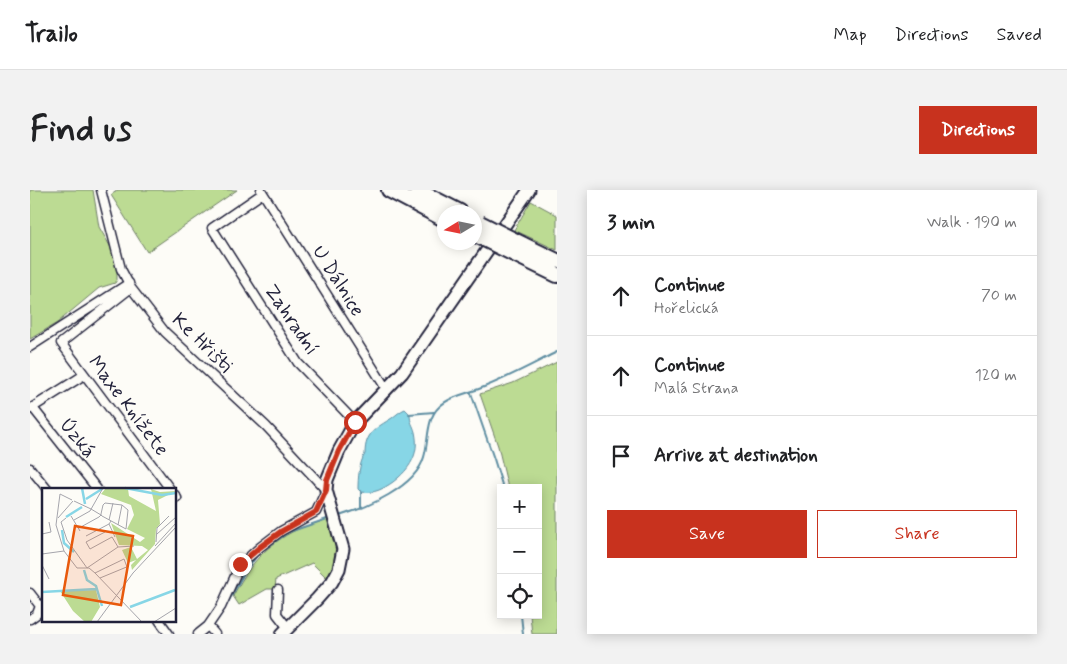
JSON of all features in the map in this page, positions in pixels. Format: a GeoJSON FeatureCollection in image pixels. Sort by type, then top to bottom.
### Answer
{"type":"FeatureCollection","features":[{"type":"Feature","properties":{"kind":"highway"},"geometry":{"type":"LineString","coordinates":[[389,190],[437,215]]}},
{"type":"Feature","properties":{"kind":"highway"},"geometry":{"type":"LineString","coordinates":[[417,190],[446,205]]}},
{"type":"Feature","properties":{"kind":"highway"},"geometry":{"type":"LineString","coordinates":[[482,229],[518,249],[557,275]]}},
{"type":"Feature","properties":{"kind":"highway"},"geometry":{"type":"LineString","coordinates":[[518,249],[557,261]]}},
{"type":"Feature","properties":{"kind":"main road"},"geometry":{"type":"LineString","coordinates":[[285,631],[327,588],[339,569],[344,549],[326,490],[327,480],[339,451],[355,422],[402,372],[529,190]]}},
{"type":"Feature","properties":{"kind":"street","name":"Ke Hřišti"},"geometry":{"type":"LineString","coordinates":[[101,190],[122,269],[130,285],[165,332],[266,426],[326,490]]}},
{"type":"Feature","properties":{"kind":"street","name":"Zahradní"},"geometry":{"type":"LineString","coordinates":[[262,191],[212,228],[298,363],[355,422]]}},
{"type":"Feature","properties":{"kind":"street","name":"U Dálnice"},"geometry":{"type":"LineString","coordinates":[[262,191],[387,390]]}},
{"type":"Feature","properties":{"kind":"street","name":"Maxe Knížete"},"geometry":{"type":"LineString","coordinates":[[130,285],[61,343],[169,488]]}},
{"type":"Feature","properties":{"kind":"street"},"geometry":{"type":"LineString","coordinates":[[30,347],[130,285]]}},
{"type":"Feature","properties":{"kind":"street"},"geometry":{"type":"LineString","coordinates":[[31,409],[84,375]]}},
{"type":"Feature","properties":{"kind":"street","name":"Úzká"},"geometry":{"type":"LineString","coordinates":[[31,409],[96,488]]}},
{"type":"Feature","properties":{"kind":"street"},"geometry":{"type":"LineString","coordinates":[[30,468],[46,488]]}},
{"type":"Feature","properties":{"kind":"street"},"geometry":{"type":"LineString","coordinates":[[198,634],[211,630],[240,564],[282,531],[316,512],[326,490]]}},
{"type":"Feature","properties":{"kind":"street"},"geometry":{"type":"LineString","coordinates":[[278,590],[277,614],[285,631]]}},
{"type":"Feature","properties":{"kind":"street"},"geometry":{"type":"LineString","coordinates":[[30,592],[42,605],[37,614],[30,619]]}},
{"type":"Feature","properties":{"kind":"street"},"geometry":{"type":"LineString","coordinates":[[160,622],[169,634]]}},
{"type":"Feature","properties":{"kind":"green space"},"geometry":{"type":"Polygon","coordinates":[[[30,190],[93,190],[99,227],[117,258],[117,280],[115,283],[99,288],[57,323],[30,339],[30,190]]]}},
{"type":"Feature","properties":{"kind":"green space"},"geometry":{"type":"Polygon","coordinates":[[[118,190],[237,190],[147,252],[111,195],[118,190]]]}},
{"type":"Feature","properties":{"kind":"green space"},"geometry":{"type":"Polygon","coordinates":[[[531,201],[557,215],[557,250],[514,230],[531,201]]]}},
{"type":"Feature","properties":{"kind":"green space"},"geometry":{"type":"Polygon","coordinates":[[[557,362],[557,634],[532,634],[530,619],[542,619],[542,484],[507,484],[498,446],[480,394],[513,383],[557,362]]]}},
{"type":"Feature","properties":{"kind":"green space"},"geometry":{"type":"Polygon","coordinates":[[[328,519],[335,542],[335,556],[327,578],[312,563],[276,579],[275,589],[267,589],[239,605],[233,596],[244,576],[264,552],[281,538],[292,532],[328,519]]]}},
{"type":"Feature","properties":{"kind":"water"},"geometry":{"type":"Polygon","coordinates":[[[405,409],[410,414],[416,440],[415,454],[409,466],[386,487],[374,492],[361,492],[358,489],[359,471],[369,436],[376,428],[405,409]]]}},
{"type":"Feature","properties":{"kind":"waterway"},"geometry":{"type":"LineString","coordinates":[[339,516],[376,502],[401,487],[411,478],[419,468],[424,457],[428,430],[432,418],[444,403],[454,397],[503,379],[557,352]]}},
{"type":"Feature","properties":{"kind":"waterway"},"geometry":{"type":"LineString","coordinates":[[471,393],[502,484]]}},
{"type":"Feature","properties":{"kind":"waterway"},"geometry":{"type":"LineString","coordinates":[[409,414],[434,412]]}},
{"type":"Feature","properties":{"kind":"waterway"},"geometry":{"type":"LineString","coordinates":[[361,491],[361,509]]}},
{"type":"Feature","properties":{"kind":"waterway"},"geometry":{"type":"LineString","coordinates":[[212,628],[244,573],[259,553],[289,532],[330,518]]}},
{"type":"Feature","properties":{"kind":"waterway"},"geometry":{"type":"LineString","coordinates":[[521,619],[523,634]]}},
{"type":"Feature","properties":{"kind":"route"},"geometry":{"type":"LineString","coordinates":[[240,564],[282,531],[316,512],[326,490],[327,480],[339,451],[355,422]]}}]}
